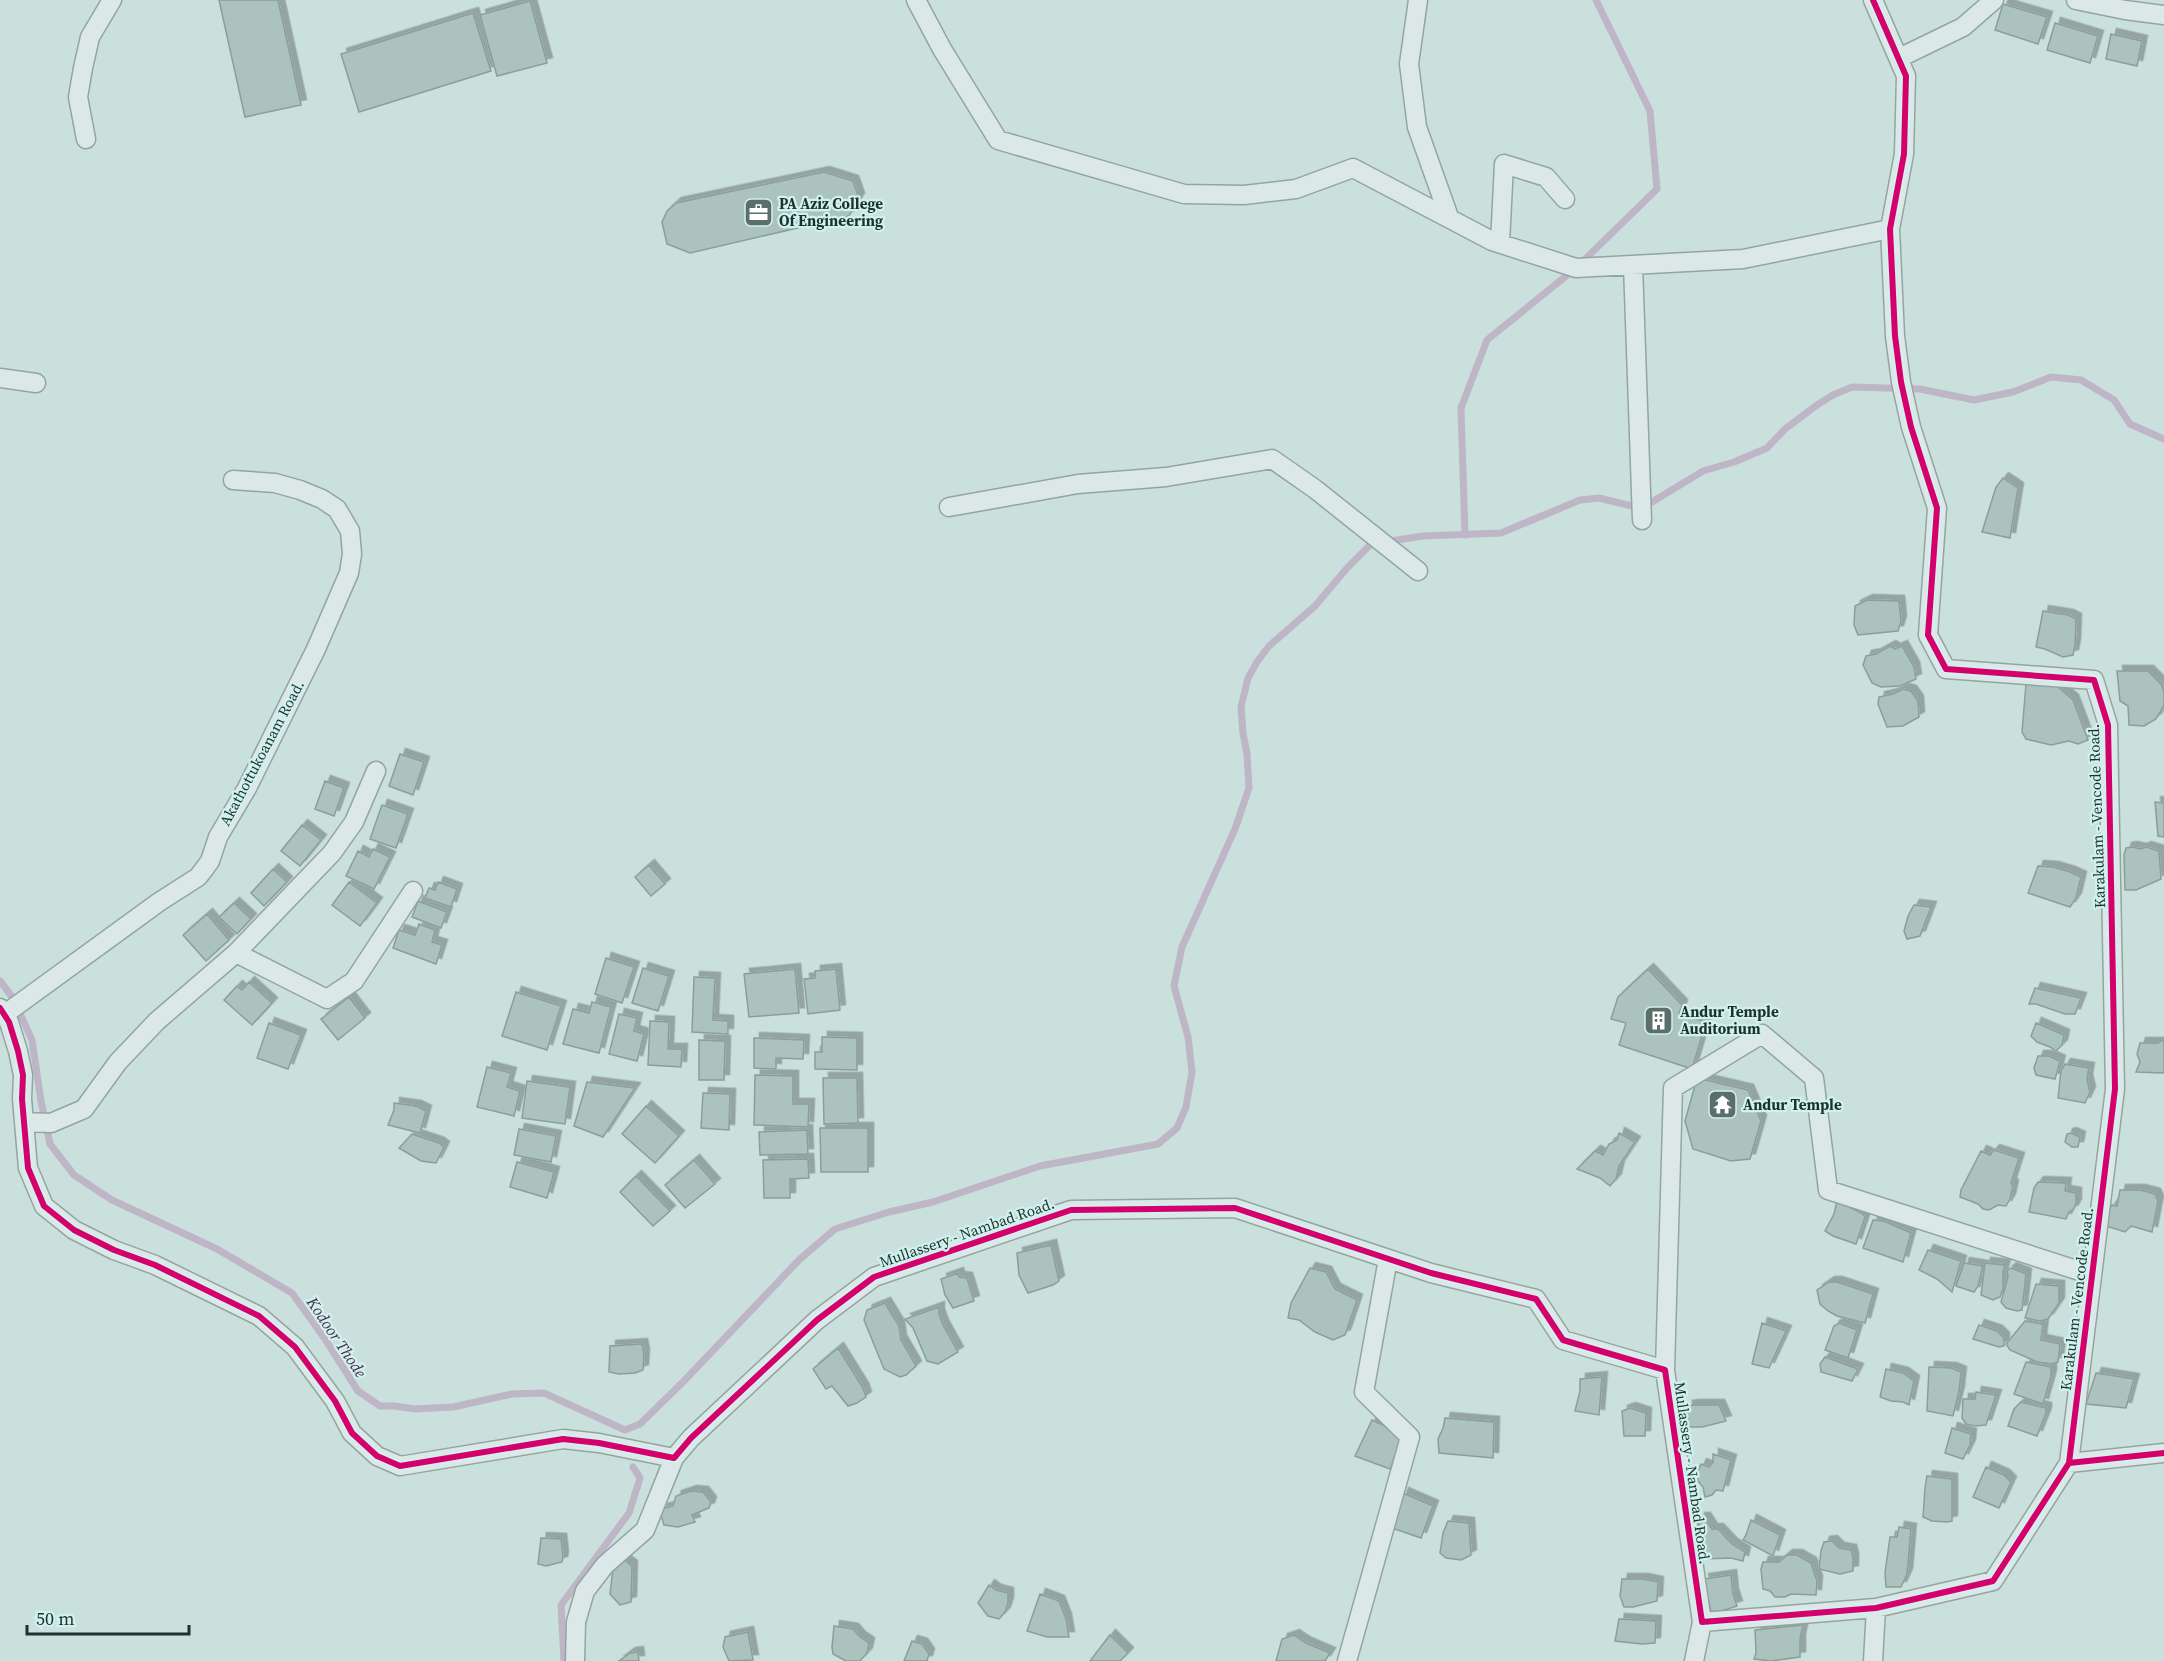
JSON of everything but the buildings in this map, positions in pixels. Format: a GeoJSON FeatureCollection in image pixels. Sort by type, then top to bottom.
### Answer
{"type":"FeatureCollection","features":[{"type":"Feature","properties":{"kind":"street"},"geometry":{"type":"LineString","coordinates":[[86,139],[78,97],[83,68],[90,38],[112,0]]}},
{"type":"Feature","properties":{"kind":"street"},"geometry":{"type":"LineString","coordinates":[[916,0],[942,49],[998,140],[1184,194],[1244,195],[1296,189],[1353,168],[1500,243],[1576,268],[1743,259],[1890,229]]}},
{"type":"Feature","properties":{"kind":"street"},"geometry":{"type":"LineString","coordinates":[[1418,0],[1408,64],[1418,128],[1449,218]]}},
{"type":"Feature","properties":{"kind":"street","name":"Karakulam - Vencode Road."},"geometry":{"type":"LineString","coordinates":[[1873,0],[1906,76],[1904,154],[1890,229],[1895,336],[1902,387],[1911,427],[1937,508],[1928,635],[1946,669],[2094,680],[2108,725],[2115,1089],[2069,1463]]}},
{"type":"Feature","properties":{"kind":"street"},"geometry":{"type":"LineString","coordinates":[[1899,58],[1963,27],[1994,0]]}},
{"type":"Feature","properties":{"kind":"street"},"geometry":{"type":"LineString","coordinates":[[2076,0],[2164,15]]}},
{"type":"Feature","properties":{"kind":"street"},"geometry":{"type":"LineString","coordinates":[[1500,243],[1504,164],[1546,177],[1565,199]]}},
{"type":"Feature","properties":{"kind":"street"},"geometry":{"type":"LineString","coordinates":[[1633,265],[1642,520]]}},
{"type":"Feature","properties":{"kind":"street"},"geometry":{"type":"LineString","coordinates":[[0,378],[36,383]]}},
{"type":"Feature","properties":{"kind":"street"},"geometry":{"type":"LineString","coordinates":[[949,507],[1078,484],[1166,477],[1272,459],[1418,571]]}},
{"type":"Feature","properties":{"kind":"street","name":"Akathottukoanam Road."},"geometry":{"type":"LineString","coordinates":[[4,1012],[198,877],[210,861],[218,837],[247,788],[316,649],[349,573],[352,554],[350,531],[337,509],[322,499],[283,486],[233,480]]}},
{"type":"Feature","properties":{"kind":"street"},"geometry":{"type":"LineString","coordinates":[[39,1123],[84,1109],[118,1062],[157,1021],[236,953],[332,853],[354,822],[376,771]]}},
{"type":"Feature","properties":{"kind":"street"},"geometry":{"type":"LineString","coordinates":[[236,953],[327,999],[354,981],[413,891]]}},
{"type":"Feature","properties":{"kind":"street"},"geometry":{"type":"LineString","coordinates":[[4,1012],[39,1123],[28,1168],[44,1206],[74,1230],[259,1316],[295,1347],[335,1401],[352,1433],[376,1456],[400,1466],[562,1439],[599,1443],[674,1458]]}},
{"type":"Feature","properties":{"kind":"street"},"geometry":{"type":"LineString","coordinates":[[1665,1370],[1672,1088],[1762,1034],[1814,1078],[1828,1190],[2092,1275]]}},
{"type":"Feature","properties":{"kind":"street","name":"Mullassery - Nambad Road."},"geometry":{"type":"LineString","coordinates":[[575,1661],[576,1622],[585,1591],[605,1565],[645,1530],[674,1458],[691,1438],[817,1320],[874,1277],[1071,1210],[1235,1208],[1431,1273],[1536,1299],[1563,1340],[1665,1370],[1702,1622],[1694,1661]]}},
{"type":"Feature","properties":{"kind":"street"},"geometry":{"type":"LineString","coordinates":[[1347,1661],[1410,1437],[1364,1392],[1388,1259]]}},
{"type":"Feature","properties":{"kind":"street"},"geometry":{"type":"LineString","coordinates":[[1702,1622],[1876,1608],[1993,1581],[2069,1463],[2164,1453]]}},
{"type":"Feature","properties":{"kind":"street"},"geometry":{"type":"LineString","coordinates":[[1873,1661],[1876,1608]]}},
{"type":"Feature","properties":{"kind":"waterway"},"geometry":{"type":"LineString","coordinates":[[1465,535],[1461,408],[1487,340],[1576,268],[1657,189],[1650,111],[1596,0]]}},
{"type":"Feature","properties":{"kind":"waterway","name":"Kodoor Thode"},"geometry":{"type":"LineString","coordinates":[[0,981],[13,998],[32,1040],[50,1144],[74,1175],[112,1200],[217,1249],[292,1293],[358,1391],[380,1406],[415,1409],[453,1407],[512,1394],[544,1393],[625,1430],[640,1424],[799,1260],[835,1229],[889,1212],[933,1202],[1040,1166],[1158,1144],[1177,1128],[1186,1107],[1192,1072],[1188,1037],[1174,986],[1182,947],[1235,829],[1249,788],[1241,707],[1248,678],[1269,646],[1315,606],[1371,544],[1423,536],[1501,533],[1580,500],[1599,498],[1632,506],[1652,502],[1703,471],[1734,462],[1767,448],[1785,429],[1817,405],[1852,387],[1920,389],[1974,400],[2013,392],[2051,377],[2081,380],[2114,400],[2130,424],[2164,439]]}},
{"type":"Feature","properties":{"kind":"waterway"},"geometry":{"type":"LineString","coordinates":[[564,1661],[561,1605],[629,1513],[640,1478],[633,1467]]}},
{"type":"Feature","properties":{"kind":"cycle path"},"geometry":{"type":"LineString","coordinates":[[1873,0],[1906,76],[1904,154],[1890,229],[1895,336],[1901,382],[1911,427],[1937,508],[1928,635],[1946,669],[2094,680],[2108,725],[2115,1089],[2069,1463]]}},
{"type":"Feature","properties":{"kind":"cycle path"},"geometry":{"type":"LineString","coordinates":[[0,1008],[9,1022],[18,1051],[23,1075],[22,1099],[28,1168],[44,1206],[74,1230],[114,1250],[155,1265],[259,1316],[295,1347],[335,1401],[352,1433],[377,1456],[400,1466],[563,1439],[599,1443],[674,1458],[691,1438],[817,1320],[874,1277],[1071,1210],[1235,1208],[1431,1273],[1536,1299],[1563,1340],[1665,1370],[1702,1622],[1876,1608],[1993,1581],[2069,1463],[2164,1453]]}},
{"type":"Feature","properties":{"kind":"place","name":"PA Aziz College Of Engineering"},"geometry":{"type":"Point","coordinates":[758,213]}},
{"type":"Feature","properties":{"kind":"place","name":"Andur Temple Auditorium"},"geometry":{"type":"Point","coordinates":[1659,1021]}},
{"type":"Feature","properties":{"kind":"place","name":"Andur Temple"},"geometry":{"type":"Point","coordinates":[1722,1105]}}]}
